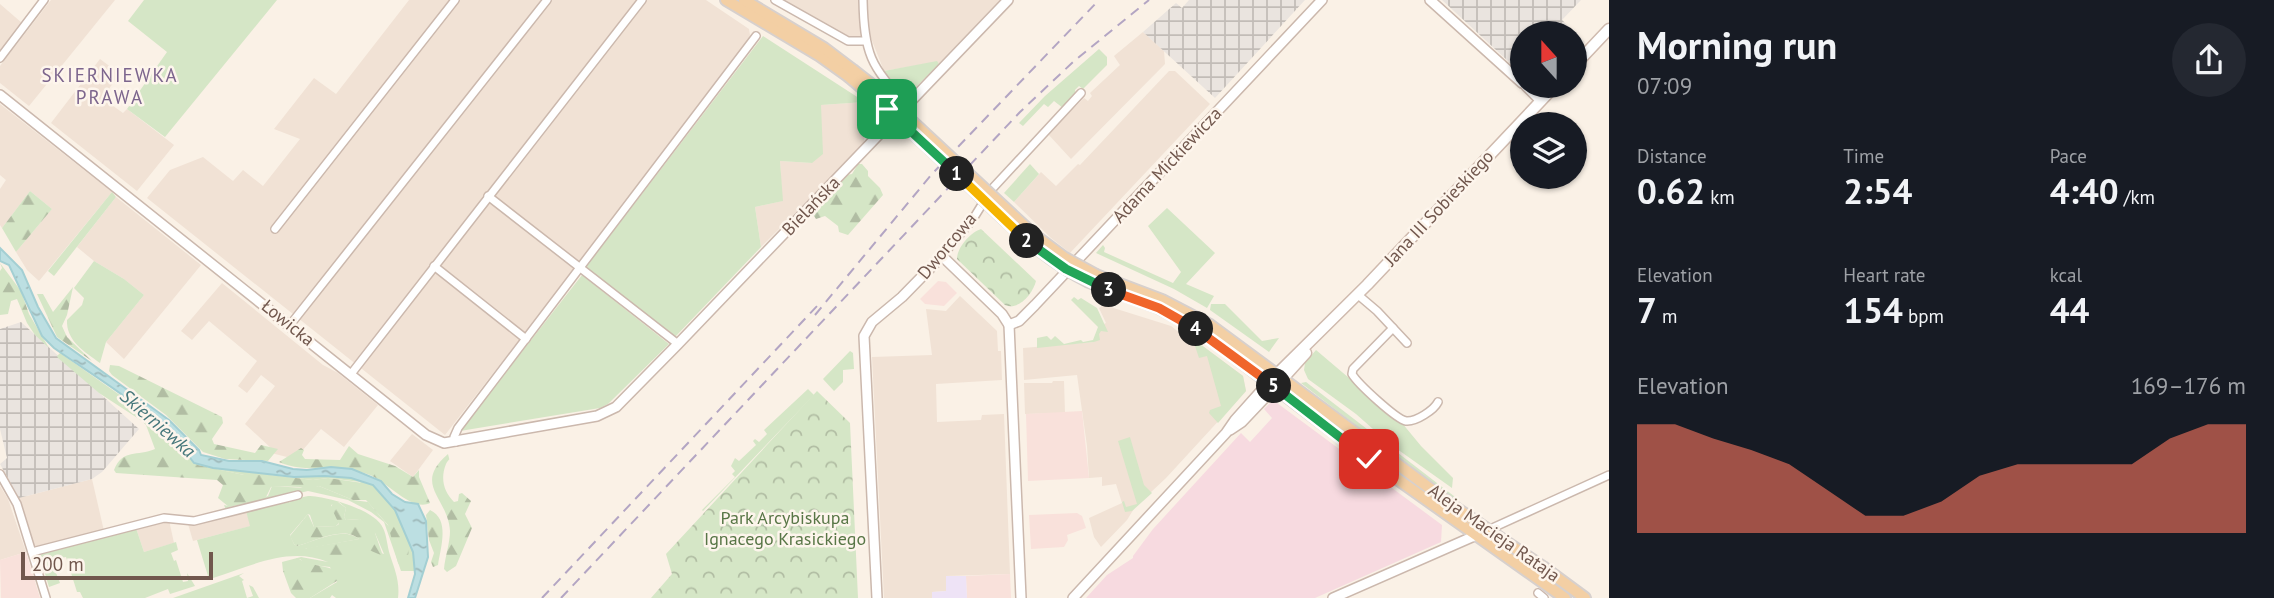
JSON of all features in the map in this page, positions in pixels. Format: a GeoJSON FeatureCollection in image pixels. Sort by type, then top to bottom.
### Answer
{"type":"FeatureCollection","features":[{"type":"Feature","properties":{"kind":"main road"},"geometry":{"type":"LineString","coordinates":[[726,0],[851,73]]}},
{"type":"Feature","properties":{"kind":"main road"},"geometry":{"type":"LineString","coordinates":[[744,0],[824,48],[851,73]]}},
{"type":"Feature","properties":{"kind":"main road"},"geometry":{"type":"LineString","coordinates":[[1587,52],[1609,29]]}},
{"type":"Feature","properties":{"kind":"main road","name":"Aleja Macieja Rataja"},"geometry":{"type":"LineString","coordinates":[[851,73],[1032,246],[1058,264],[1161,304],[1276,381],[1585,598]]}},
{"type":"Feature","properties":{"kind":"main road","name":"Jana III Sobieskiego"},"geometry":{"type":"LineString","coordinates":[[1276,381],[1541,100]]}},
{"type":"Feature","properties":{"kind":"main road","name":"Aleja Macieja Rataja"},"geometry":{"type":"LineString","coordinates":[[1276,381],[1361,453],[1565,598]]}},
{"type":"Feature","properties":{"kind":"street"},"geometry":{"type":"LineString","coordinates":[[0,58],[44,0]]}},
{"type":"Feature","properties":{"kind":"street"},"geometry":{"type":"LineString","coordinates":[[275,229],[455,0]]}},
{"type":"Feature","properties":{"kind":"street"},"geometry":{"type":"LineString","coordinates":[[290,325],[547,0]]}},
{"type":"Feature","properties":{"kind":"street"},"geometry":{"type":"LineString","coordinates":[[351,374],[642,0]]}},
{"type":"Feature","properties":{"kind":"street"},"geometry":{"type":"LineString","coordinates":[[775,0],[848,41],[866,41]]}},
{"type":"Feature","properties":{"kind":"street"},"geometry":{"type":"LineString","coordinates":[[863,0],[866,41],[879,74],[908,104]]}},
{"type":"Feature","properties":{"kind":"street","name":"Bielańska"},"geometry":{"type":"LineString","coordinates":[[611,410],[678,344],[1008,0]]}},
{"type":"Feature","properties":{"kind":"street","name":"Adama Mickiewicza"},"geometry":{"type":"LineString","coordinates":[[1009,325],[1019,321],[1035,305],[1322,0]]}},
{"type":"Feature","properties":{"kind":"street"},"geometry":{"type":"LineString","coordinates":[[1430,0],[1510,71]]}},
{"type":"Feature","properties":{"kind":"street"},"geometry":{"type":"LineString","coordinates":[[456,442],[454,437],[458,428],[756,36]]}},
{"type":"Feature","properties":{"kind":"street","name":"Dworcowa"},"geometry":{"type":"LineString","coordinates":[[877,598],[865,333],[872,322],[902,297],[942,256],[974,218],[991,190],[1081,93]]}},
{"type":"Feature","properties":{"kind":"street","name":"Łowicka"},"geometry":{"type":"LineString","coordinates":[[0,95],[430,438],[444,443],[456,442],[597,416],[611,410]]}},
{"type":"Feature","properties":{"kind":"street"},"geometry":{"type":"LineString","coordinates":[[488,196],[678,344]]}},
{"type":"Feature","properties":{"kind":"street"},"geometry":{"type":"LineString","coordinates":[[942,256],[1004,315],[1009,325],[1021,598]]}},
{"type":"Feature","properties":{"kind":"street"},"geometry":{"type":"LineString","coordinates":[[434,266],[526,339]]}},
{"type":"Feature","properties":{"kind":"street"},"geometry":{"type":"LineString","coordinates":[[1357,294],[1377,311],[1406,343]]}},
{"type":"Feature","properties":{"kind":"street"},"geometry":{"type":"LineString","coordinates":[[1392,328],[1353,369],[1352,374],[1405,421],[1434,409],[1438,402]]}},
{"type":"Feature","properties":{"kind":"street","name":"Jana III Sobieskiego"},"geometry":{"type":"LineString","coordinates":[[1073,598],[1226,433],[1242,422],[1276,381]]}},
{"type":"Feature","properties":{"kind":"street"},"geometry":{"type":"LineString","coordinates":[[0,474],[17,505],[47,598]]}},
{"type":"Feature","properties":{"kind":"street"},"geometry":{"type":"LineString","coordinates":[[1333,598],[1609,475]]}},
{"type":"Feature","properties":{"kind":"street"},"geometry":{"type":"LineString","coordinates":[[32,552],[164,518],[194,521],[298,495]]}},
{"type":"Feature","properties":{"kind":"shaded area"},"geometry":{"type":"Polygon","coordinates":[[[51,0],[115,0],[29,106],[0,83],[0,66],[51,0]]]}},
{"type":"Feature","properties":{"kind":"shaded area"},"geometry":{"type":"Polygon","coordinates":[[[409,0],[706,0],[749,29],[750,35],[586,254],[445,435],[147,198],[170,170],[203,157],[233,181],[243,170],[263,186],[300,139],[274,129],[314,78],[336,94],[409,0]]]}},
{"type":"Feature","properties":{"kind":"shaded area"},"geometry":{"type":"Polygon","coordinates":[[[780,0],[1000,0],[939,64],[937,62],[884,71],[871,38],[849,39],[780,0]]]}},
{"type":"Feature","properties":{"kind":"shaded area"},"geometry":{"type":"Polygon","coordinates":[[[1189,0],[1305,0],[1215,98],[1143,32],[1176,3],[1182,8],[1189,0]]]}},
{"type":"Feature","properties":{"kind":"shaded area"},"geometry":{"type":"Polygon","coordinates":[[[1442,0],[1581,0],[1563,21],[1510,21],[1510,63],[1442,0]]]}},
{"type":"Feature","properties":{"kind":"shaded area"},"geometry":{"type":"Polygon","coordinates":[[[0,4],[22,23],[0,53],[0,4]]]}},
{"type":"Feature","properties":{"kind":"shaded area"},"geometry":{"type":"Polygon","coordinates":[[[1143,32],[1164,51],[1165,64],[1071,159],[1048,134],[1084,98],[1088,101],[1092,96],[1090,93],[1120,65],[1114,56],[1143,32]]]}},
{"type":"Feature","properties":{"kind":"shaded area"},"geometry":{"type":"Polygon","coordinates":[[[100,59],[120,74],[102,98],[123,113],[127,109],[174,145],[137,191],[51,123],[100,59]]]}},
{"type":"Feature","properties":{"kind":"shaded area"},"geometry":{"type":"Polygon","coordinates":[[[1169,71],[1175,71],[1210,104],[1070,253],[1014,202],[1041,172],[1056,186],[1080,165],[1169,71]]]}},
{"type":"Feature","properties":{"kind":"shaded area"},"geometry":{"type":"Polygon","coordinates":[[[865,102],[864,144],[761,247],[755,207],[782,201],[780,161],[812,163],[821,105],[865,102]]]}},
{"type":"Feature","properties":{"kind":"shaded area"},"geometry":{"type":"Polygon","coordinates":[[[0,104],[112,192],[39,281],[27,270],[16,252],[52,209],[30,191],[2,228],[0,225],[0,189],[6,180],[0,175],[0,104]]]}},
{"type":"Feature","properties":{"kind":"shaded area"},"geometry":{"type":"Polygon","coordinates":[[[116,197],[201,265],[124,359],[106,342],[144,295],[77,247],[116,197]]]}},
{"type":"Feature","properties":{"kind":"shaded area"},"geometry":{"type":"Polygon","coordinates":[[[938,281],[946,282],[957,293],[944,306],[925,304],[920,299],[938,281]]]}},
{"type":"Feature","properties":{"kind":"shaded area"},"geometry":{"type":"Polygon","coordinates":[[[222,283],[323,365],[338,373],[378,405],[344,447],[321,429],[295,459],[271,453],[273,450],[245,424],[275,386],[261,375],[247,393],[238,386],[257,361],[209,321],[192,340],[181,331],[222,283]]]}},
{"type":"Feature","properties":{"kind":"shaded area"},"geometry":{"type":"Polygon","coordinates":[[[960,296],[997,331],[1002,380],[936,384],[937,422],[981,420],[982,415],[1004,414],[1010,574],[946,576],[946,591],[932,592],[932,598],[884,598],[872,357],[932,355],[926,309],[946,311],[960,296]]]}},
{"type":"Feature","properties":{"kind":"shaded area"},"geometry":{"type":"Polygon","coordinates":[[[1104,305],[1171,326],[1243,376],[1246,391],[1166,478],[1135,507],[1127,520],[1101,547],[1094,537],[1089,518],[1122,503],[1116,484],[1102,486],[1102,477],[1089,478],[1077,375],[1024,380],[1023,348],[1094,342],[1100,326],[1106,323],[1099,308],[1104,305]]]}},
{"type":"Feature","properties":{"kind":"shaded area"},"geometry":{"type":"Polygon","coordinates":[[[21,322],[139,429],[102,472],[92,479],[19,498],[0,464],[7,458],[0,429],[0,329],[21,322]]]}},
{"type":"Feature","properties":{"kind":"shaded area"},"geometry":{"type":"Polygon","coordinates":[[[1064,381],[1065,413],[1025,414],[1024,383],[1064,381]]]}},
{"type":"Feature","properties":{"kind":"shaded area"},"geometry":{"type":"Polygon","coordinates":[[[1273,400],[1442,525],[1441,542],[1315,598],[1086,598],[1107,575],[1133,558],[1153,529],[1241,433],[1250,442],[1272,418],[1264,409],[1273,400]]]}},
{"type":"Feature","properties":{"kind":"shaded area"},"geometry":{"type":"Polygon","coordinates":[[[1082,411],[1089,478],[1028,481],[1026,414],[1082,411]]]}},
{"type":"Feature","properties":{"kind":"shaded area"},"geometry":{"type":"Polygon","coordinates":[[[412,434],[433,450],[413,477],[390,461],[412,434]]]}},
{"type":"Feature","properties":{"kind":"shaded area"},"geometry":{"type":"Polygon","coordinates":[[[92,479],[104,531],[33,549],[19,498],[92,479]]]}},
{"type":"Feature","properties":{"kind":"shaded area"},"geometry":{"type":"Polygon","coordinates":[[[0,486],[8,499],[26,552],[0,560],[0,486]]]}},
{"type":"Feature","properties":{"kind":"shaded area"},"geometry":{"type":"Polygon","coordinates":[[[246,511],[251,526],[193,541],[188,524],[246,511]]]}},
{"type":"Feature","properties":{"kind":"shaded area"},"geometry":{"type":"Polygon","coordinates":[[[1077,513],[1082,516],[1086,528],[1067,535],[1068,540],[1064,547],[1031,549],[1029,515],[1077,513]]]}},
{"type":"Feature","properties":{"kind":"shaded area"},"geometry":{"type":"Polygon","coordinates":[[[169,520],[174,543],[144,552],[136,528],[169,520]]]}},
{"type":"Feature","properties":{"kind":"shaded area"},"geometry":{"type":"Polygon","coordinates":[[[26,552],[40,598],[1,598],[0,560],[26,552]]]}},
{"type":"Feature","properties":{"kind":"shaded area"},"geometry":{"type":"Polygon","coordinates":[[[1010,574],[1011,598],[967,598],[966,576],[1010,574]]]}},
{"type":"Feature","properties":{"kind":"shaded area"},"geometry":{"type":"Polygon","coordinates":[[[946,576],[966,576],[967,598],[932,598],[932,592],[946,591],[946,576]]]}},
{"type":"Feature","properties":{"kind":"green space"},"geometry":{"type":"Polygon","coordinates":[[[144,0],[277,0],[165,137],[127,109],[167,52],[128,21],[144,0]]]}},
{"type":"Feature","properties":{"kind":"green space"},"geometry":{"type":"Polygon","coordinates":[[[763,36],[865,102],[821,105],[823,154],[812,163],[780,161],[783,201],[755,207],[761,247],[675,337],[586,267],[763,36]]]}},
{"type":"Feature","properties":{"kind":"green space"},"geometry":{"type":"Polygon","coordinates":[[[1099,49],[1107,57],[1107,65],[1083,89],[1079,86],[1075,90],[1076,95],[1063,108],[1054,101],[1048,107],[1044,104],[1023,126],[1019,123],[1045,96],[1099,49]]]}},
{"type":"Feature","properties":{"kind":"green space"},"geometry":{"type":"Polygon","coordinates":[[[937,61],[939,64],[911,92],[901,90],[884,71],[937,61]]]}},
{"type":"Feature","properties":{"kind":"green space"},"geometry":{"type":"Polygon","coordinates":[[[858,164],[862,164],[868,171],[868,176],[883,195],[848,235],[839,232],[838,226],[825,216],[816,219],[812,213],[846,175],[852,174],[858,164]]]}},
{"type":"Feature","properties":{"kind":"green space"},"geometry":{"type":"Polygon","coordinates":[[[1030,164],[1039,174],[1014,202],[1004,193],[1030,164]]]}},
{"type":"Feature","properties":{"kind":"green space"},"geometry":{"type":"Polygon","coordinates":[[[30,191],[52,209],[16,252],[2,228],[30,191]]]}},
{"type":"Feature","properties":{"kind":"green space"},"geometry":{"type":"Polygon","coordinates":[[[112,192],[116,197],[54,276],[48,271],[112,192]]]}},
{"type":"Feature","properties":{"kind":"green space"},"geometry":{"type":"Polygon","coordinates":[[[1167,208],[1215,253],[1186,284],[1214,296],[1207,308],[1174,289],[1096,253],[1103,245],[1104,252],[1173,283],[1181,272],[1148,226],[1167,208]]]}},
{"type":"Feature","properties":{"kind":"green space"},"geometry":{"type":"Polygon","coordinates":[[[981,229],[1036,281],[1032,291],[1020,303],[1005,305],[957,259],[965,241],[981,229]]]}},
{"type":"Feature","properties":{"kind":"green space"},"geometry":{"type":"Polygon","coordinates":[[[94,261],[144,295],[106,342],[100,363],[73,340],[67,320],[82,305],[84,298],[74,288],[94,261]]]}},
{"type":"Feature","properties":{"kind":"green space"},"geometry":{"type":"Polygon","coordinates":[[[0,263],[21,291],[29,314],[49,348],[27,323],[17,299],[11,301],[8,314],[0,315],[0,263]]]}},
{"type":"Feature","properties":{"kind":"green space"},"geometry":{"type":"Polygon","coordinates":[[[582,275],[669,344],[608,404],[600,408],[460,431],[582,275]]]}},
{"type":"Feature","properties":{"kind":"green space"},"geometry":{"type":"Polygon","coordinates":[[[73,287],[62,326],[67,337],[92,361],[57,337],[37,294],[43,294],[53,312],[73,287]]]}},
{"type":"Feature","properties":{"kind":"green space"},"geometry":{"type":"Polygon","coordinates":[[[1074,297],[1078,300],[1081,298],[1097,308],[1108,332],[1101,331],[1100,340],[1094,342],[1037,348],[1037,338],[1047,336],[1051,340],[1055,336],[1064,344],[1093,340],[1098,327],[1071,300],[1074,297]]]}},
{"type":"Feature","properties":{"kind":"green space"},"geometry":{"type":"Polygon","coordinates":[[[1211,304],[1225,304],[1262,341],[1279,338],[1269,352],[1210,310],[1211,304]]]}},
{"type":"Feature","properties":{"kind":"green space"},"geometry":{"type":"Polygon","coordinates":[[[1187,338],[1200,344],[1243,376],[1246,391],[1218,423],[1209,413],[1221,406],[1207,356],[1199,358],[1194,343],[1190,343],[1187,338]]]}},
{"type":"Feature","properties":{"kind":"green space"},"geometry":{"type":"Polygon","coordinates":[[[1316,350],[1402,423],[1453,478],[1452,488],[1390,444],[1356,414],[1308,379],[1304,370],[1305,363],[1316,350]]]}},
{"type":"Feature","properties":{"kind":"green space"},"geometry":{"type":"Polygon","coordinates":[[[850,351],[853,353],[854,369],[843,370],[843,382],[834,391],[823,379],[850,351]]]}},
{"type":"Feature","properties":{"kind":"green space"},"geometry":{"type":"Polygon","coordinates":[[[60,353],[134,405],[168,444],[198,465],[244,475],[313,480],[328,478],[363,483],[385,501],[406,541],[409,550],[406,567],[401,567],[398,563],[388,525],[366,500],[353,500],[319,486],[308,490],[274,486],[265,499],[229,507],[218,498],[223,485],[217,480],[116,473],[114,470],[118,463],[126,456],[155,449],[146,425],[99,393],[58,358],[60,353]]]}},
{"type":"Feature","properties":{"kind":"green space"},"geometry":{"type":"Polygon","coordinates":[[[110,365],[119,366],[222,417],[223,423],[212,439],[214,444],[255,453],[261,445],[278,449],[268,461],[225,459],[203,452],[166,415],[112,375],[109,371],[110,365]]]}},
{"type":"Feature","properties":{"kind":"green space"},"geometry":{"type":"Polygon","coordinates":[[[1306,382],[1459,500],[1459,505],[1301,383],[1306,382]]]}},
{"type":"Feature","properties":{"kind":"green space"},"geometry":{"type":"Polygon","coordinates":[[[808,389],[814,395],[703,511],[735,477],[731,466],[735,458],[739,461],[756,445],[753,441],[755,439],[759,442],[767,434],[764,430],[808,389]]]}},
{"type":"Feature","properties":{"kind":"green space","name":"Park Arcybiskupa Ignacego Krasickiego"},"geometry":{"type":"Polygon","coordinates":[[[817,391],[850,423],[858,598],[651,598],[672,574],[666,554],[817,391]]]}},
{"type":"Feature","properties":{"kind":"green space"},"geometry":{"type":"Polygon","coordinates":[[[134,405],[181,445],[197,464],[294,477],[351,478],[373,485],[395,510],[413,552],[415,571],[401,571],[384,522],[348,500],[308,491],[226,510],[224,505],[232,507],[268,496],[272,486],[319,486],[353,500],[368,502],[409,550],[360,482],[244,475],[197,465],[168,444],[134,405]]]}},
{"type":"Feature","properties":{"kind":"green space"},"geometry":{"type":"Polygon","coordinates":[[[1130,437],[1144,485],[1152,493],[1132,511],[1125,512],[1122,502],[1124,501],[1126,507],[1137,504],[1118,441],[1130,437]]]}},
{"type":"Feature","properties":{"kind":"green space"},"geometry":{"type":"Polygon","coordinates":[[[349,446],[358,454],[395,466],[413,477],[419,470],[419,477],[430,503],[423,505],[408,500],[377,479],[359,471],[289,466],[279,462],[301,448],[304,450],[302,455],[305,459],[340,460],[349,446]]]}},
{"type":"Feature","properties":{"kind":"green space"},"geometry":{"type":"Polygon","coordinates":[[[448,454],[449,459],[443,475],[445,490],[454,502],[458,501],[459,494],[462,493],[471,501],[465,514],[472,528],[456,566],[447,572],[444,569],[450,531],[448,519],[432,483],[433,474],[448,454]]]}},
{"type":"Feature","properties":{"kind":"green space"},"geometry":{"type":"Polygon","coordinates":[[[308,496],[326,498],[350,505],[379,521],[397,576],[398,598],[336,598],[332,595],[330,598],[310,598],[337,582],[330,567],[305,564],[300,559],[283,571],[282,562],[301,557],[328,562],[299,556],[256,563],[213,578],[208,576],[197,540],[250,526],[246,511],[289,501],[290,503],[290,500],[308,496]],[[339,502],[331,505],[339,523],[336,526],[314,527],[308,514],[290,535],[294,544],[297,546],[345,534],[359,539],[305,549],[372,550],[384,554],[375,533],[360,519],[346,520],[346,508],[339,502]]]}},
{"type":"Feature","properties":{"kind":"green space"},"geometry":{"type":"Polygon","coordinates":[[[338,502],[346,508],[346,520],[360,519],[374,524],[383,556],[369,550],[367,556],[362,559],[331,561],[305,552],[307,548],[359,539],[346,533],[329,535],[297,546],[294,544],[290,536],[308,514],[314,527],[339,524],[331,507],[338,502]]]}},
{"type":"Feature","properties":{"kind":"green space"},"geometry":{"type":"Polygon","coordinates":[[[430,510],[440,520],[443,534],[438,565],[433,567],[431,562],[434,553],[429,540],[426,515],[430,510]]]}},
{"type":"Feature","properties":{"kind":"green space"},"geometry":{"type":"Polygon","coordinates":[[[136,528],[144,552],[176,542],[178,550],[171,553],[183,582],[188,581],[187,573],[195,586],[170,594],[168,589],[145,598],[83,598],[80,592],[77,592],[66,557],[56,559],[53,565],[60,583],[49,587],[40,557],[42,553],[136,528]]]}},
{"type":"Feature","properties":{"kind":"green space"},"geometry":{"type":"Polygon","coordinates":[[[297,558],[338,571],[340,579],[310,598],[296,598],[291,593],[283,571],[297,558]]]}},
{"type":"Feature","properties":{"kind":"green space"},"geometry":{"type":"Polygon","coordinates":[[[244,573],[239,576],[244,580],[242,581],[247,598],[173,598],[244,573]]]}},
{"type":"Feature","properties":{"kind":"green space"},"geometry":{"type":"Polygon","coordinates":[[[249,585],[259,598],[247,598],[253,596],[249,585]]]}},
{"type":"Feature","properties":{"kind":"water","name":"Skierniewka"},"geometry":{"type":"Polygon","coordinates":[[[0,248],[22,270],[38,307],[56,338],[169,420],[201,455],[229,461],[262,461],[293,469],[352,469],[381,481],[392,494],[405,502],[418,504],[426,521],[428,557],[415,598],[408,598],[415,574],[413,552],[395,510],[373,485],[351,478],[294,477],[213,468],[194,463],[165,429],[110,386],[54,348],[42,336],[9,265],[0,261],[0,248]]]}},
{"type":"Feature","properties":{"kind":"railway"},"geometry":{"type":"LineString","coordinates":[[815,315],[932,174],[1099,0]]}},
{"type":"Feature","properties":{"kind":"railway"},"geometry":{"type":"LineString","coordinates":[[561,598],[1020,112],[1073,62],[1149,0]]}},
{"type":"Feature","properties":{"kind":"railway"},"geometry":{"type":"LineString","coordinates":[[542,598],[818,305]]}},
{"type":"Feature","properties":{"kind":"district","name":"SKIERNIEWKA PRAWA"},"geometry":{"type":"Point","coordinates":[110,86]}},
{"type":"Feature","properties":{"kind":"route"},"geometry":{"type":"LineString","coordinates":[[887,109],[1032,246],[1089,282],[1159,308],[1196,328],[1369,459]]}}]}
